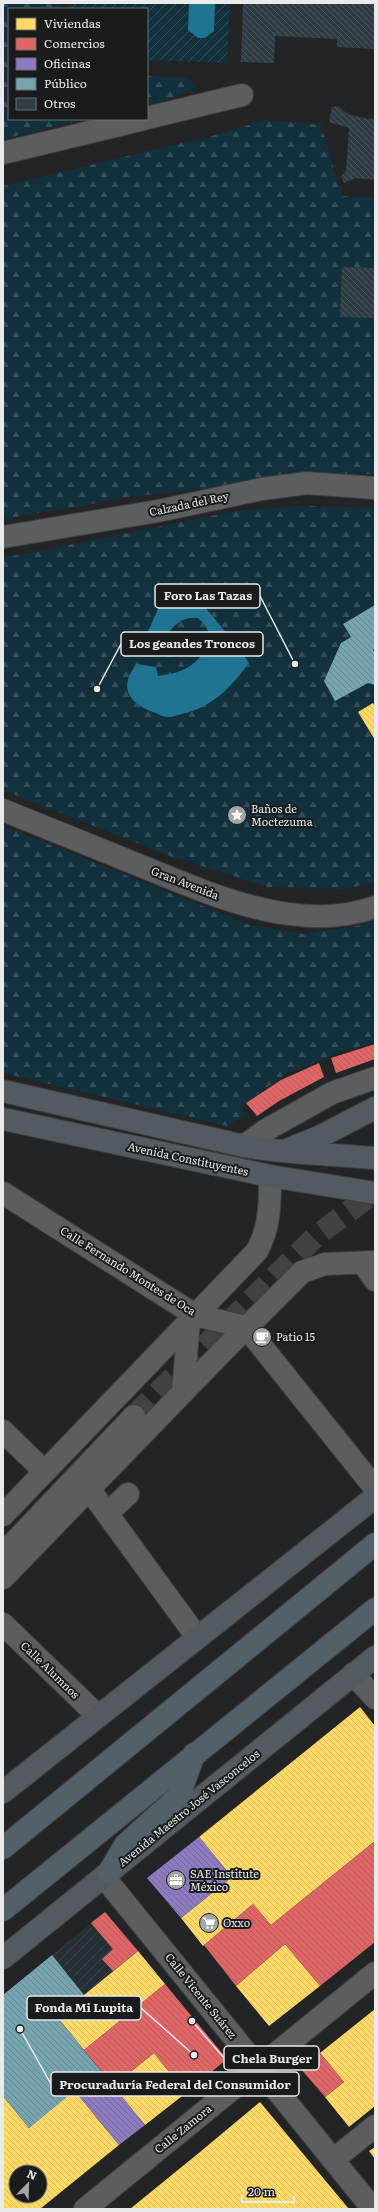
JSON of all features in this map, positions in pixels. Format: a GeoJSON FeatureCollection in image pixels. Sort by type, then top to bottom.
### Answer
{"type":"FeatureCollection","features":[{"type":"Feature","properties":{"kind":"highway"},"geometry":{"type":"LineString","coordinates":[[3,1848],[375,1544]]}},
{"type":"Feature","properties":{"kind":"highway"},"geometry":{"type":"LineString","coordinates":[[3,1910],[194,1753],[375,1609]]}},
{"type":"Feature","properties":{"kind":"highway"},"geometry":{"type":"LineString","coordinates":[[106,1874],[125,1844],[179,1796],[194,1753]]}},
{"type":"Feature","properties":{"kind":"highway"},"geometry":{"type":"LineString","coordinates":[[3,1832],[36,1821]]}},
{"type":"Feature","properties":{"kind":"main road"},"geometry":{"type":"LineString","coordinates":[[3,1091],[244,1146],[280,1152],[321,1153],[375,1158]]}},
{"type":"Feature","properties":{"kind":"main road"},"geometry":{"type":"LineString","coordinates":[[280,1152],[321,1136],[375,1108]]}},
{"type":"Feature","properties":{"kind":"main road","name":"Avenida Constituyentes"},"geometry":{"type":"LineString","coordinates":[[3,1119],[270,1176],[375,1193]]}},
{"type":"Feature","properties":{"kind":"main road"},"geometry":{"type":"LineString","coordinates":[[3,1792],[98,1715],[375,1497]]}},
{"type":"Feature","properties":{"kind":"main road","name":"Avenida Maestro José Vasconcelos"},"geometry":{"type":"LineString","coordinates":[[3,1958],[375,1657]]}},
{"type":"Feature","properties":{"kind":"street"},"geometry":{"type":"LineString","coordinates":[[148,118],[242,96]]}},
{"type":"Feature","properties":{"kind":"street"},"geometry":{"type":"LineString","coordinates":[[3,153],[140,120]]}},
{"type":"Feature","properties":{"kind":"street","name":"Calzada del Rey"},"geometry":{"type":"LineString","coordinates":[[3,537],[158,511],[270,488],[307,483],[375,488]]}},
{"type":"Feature","properties":{"kind":"street","name":"Gran Avenida"},"geometry":{"type":"LineString","coordinates":[[3,810],[218,897],[274,912],[328,916],[375,907]]}},
{"type":"Feature","properties":{"kind":"street"},"geometry":{"type":"LineString","coordinates":[[244,1146],[266,1130],[332,1093],[375,1078]]}},
{"type":"Feature","properties":{"kind":"street"},"geometry":{"type":"LineString","coordinates":[[3,1515],[257,1251],[264,1237],[268,1223],[270,1176]]}},
{"type":"Feature","properties":{"kind":"street","name":"Calle Fernando Montes de Oca"},"geometry":{"type":"LineString","coordinates":[[3,1193],[192,1318],[246,1327]]}},
{"type":"Feature","properties":{"kind":"street"},"geometry":{"type":"LineString","coordinates":[[3,1578],[246,1327],[302,1272],[325,1264],[369,1262],[375,1280]]}},
{"type":"Feature","properties":{"kind":"street"},"geometry":{"type":"LineString","coordinates":[[183,1392],[192,1318]]}},
{"type":"Feature","properties":{"kind":"street"},"geometry":{"type":"LineString","coordinates":[[246,1327],[375,1488]]}},
{"type":"Feature","properties":{"kind":"street"},"geometry":{"type":"LineString","coordinates":[[3,1554],[134,1416]]}},
{"type":"Feature","properties":{"kind":"street"},"geometry":{"type":"LineString","coordinates":[[3,1431],[44,1471]]}},
{"type":"Feature","properties":{"kind":"street"},"geometry":{"type":"LineString","coordinates":[[89,1489],[108,1513],[197,1637]]}},
{"type":"Feature","properties":{"kind":"street"},"geometry":{"type":"LineString","coordinates":[[108,1513],[128,1494]]}},
{"type":"Feature","properties":{"kind":"street","name":"Calle Alumnos"},"geometry":{"type":"LineString","coordinates":[[3,1624],[98,1715]]}},
{"type":"Feature","properties":{"kind":"street"},"geometry":{"type":"LineString","coordinates":[[353,1674],[375,1698]]}},
{"type":"Feature","properties":{"kind":"street","name":"Calle Vicente Suárez"},"geometry":{"type":"LineString","coordinates":[[106,1874],[258,2068],[373,2209]]}},
{"type":"Feature","properties":{"kind":"street","name":"Calle Zamora"},"geometry":{"type":"LineString","coordinates":[[85,2209],[375,1974]]}},
{"type":"Feature","properties":{"kind":"street"},"geometry":{"type":"LineString","coordinates":[[333,2160],[375,2126]]}},
{"type":"Feature","properties":{"kind":"shaded area"},"geometry":{"type":"Polygon","coordinates":[[[105,1912],[138,1951],[84,1995],[52,1955],[105,1912]]]}},
{"type":"Feature","properties":{"kind":"green space"},"geometry":{"type":"Polygon","coordinates":[[[3,3],[60,3],[62,8],[8,8],[8,120],[82,120],[3,139],[3,3]]]}},
{"type":"Feature","properties":{"kind":"green space"},"geometry":{"type":"Polygon","coordinates":[[[68,3],[230,3],[227,63],[148,60],[148,8],[68,8],[68,3]]]}},
{"type":"Feature","properties":{"kind":"green space"},"geometry":{"type":"Polygon","coordinates":[[[148,76],[188,78],[197,88],[173,98],[148,104],[148,76]]]}},
{"type":"Feature","properties":{"kind":"green space"},"geometry":{"type":"Polygon","coordinates":[[[265,120],[321,125],[342,196],[375,198],[375,474],[335,474],[136,496],[3,519],[3,186],[220,134],[265,120]]]}},
{"type":"Feature","properties":{"kind":"green space"},"geometry":{"type":"Polygon","coordinates":[[[304,506],[375,508],[375,882],[344,889],[268,887],[170,856],[3,790],[3,556],[20,555],[235,511],[304,506]]]}},
{"type":"Feature","properties":{"kind":"green space"},"geometry":{"type":"Polygon","coordinates":[[[3,826],[250,925],[304,934],[362,925],[375,920],[375,1043],[348,1049],[286,1074],[242,1105],[245,1115],[227,1126],[3,1073],[3,826]]]}},
{"type":"Feature","properties":{"kind":"water"},"geometry":{"type":"Polygon","coordinates":[[[213,3],[215,5],[214,31],[205,38],[198,38],[188,30],[189,4],[213,3]]]}},
{"type":"Feature","properties":{"kind":"water"},"geometry":{"type":"Polygon","coordinates":[[[194,592],[249,663],[228,688],[212,701],[193,711],[165,717],[144,708],[132,699],[128,693],[128,680],[131,672],[137,664],[156,667],[158,676],[168,675],[191,666],[202,654],[211,637],[205,625],[198,618],[190,618],[178,623],[168,633],[157,652],[142,653],[141,647],[162,600],[194,592]]]}},
{"type":"Feature","properties":{"kind":"building: Viviendas"},"geometry":{"type":"Polygon","coordinates":[[[373,703],[375,707],[375,740],[358,712],[373,703]]]}},
{"type":"Feature","properties":{"kind":"building: Viviendas"},"geometry":{"type":"Polygon","coordinates":[[[360,1707],[375,1726],[375,1841],[271,1925],[253,1904],[203,1946],[181,1918],[232,1877],[199,1837],[360,1707]]]}},
{"type":"Feature","properties":{"kind":"building: Viviendas"},"geometry":{"type":"Polygon","coordinates":[[[285,1944],[320,1986],[269,2026],[236,1986],[285,1944]]]}},
{"type":"Feature","properties":{"kind":"building: Viviendas"},"geometry":{"type":"Polygon","coordinates":[[[138,1951],[165,1984],[84,2050],[57,2017],[138,1951]]]}},
{"type":"Feature","properties":{"kind":"building: Viviendas"},"geometry":{"type":"Polygon","coordinates":[[[375,2009],[375,2106],[349,2127],[325,2097],[344,2082],[320,2053],[375,2009]]]}},
{"type":"Feature","properties":{"kind":"building: Viviendas"},"geometry":{"type":"Polygon","coordinates":[[[154,2053],[186,2093],[145,2125],[113,2086],[154,2053]]]}},
{"type":"Feature","properties":{"kind":"building: Viviendas"},"geometry":{"type":"Polygon","coordinates":[[[74,2090],[119,2145],[48,2203],[48,2164],[8,2164],[8,2204],[46,2204],[40,2209],[3,2209],[3,2096],[29,2128],[74,2090]]]}},
{"type":"Feature","properties":{"kind":"building: Viviendas"},"geometry":{"type":"Polygon","coordinates":[[[260,2102],[349,2209],[130,2209],[200,2152],[260,2102]]]}},
{"type":"Feature","properties":{"kind":"building: Viviendas"},"geometry":{"type":"Polygon","coordinates":[[[375,2147],[375,2159],[369,2151],[375,2147]]]}},
{"type":"Feature","properties":{"kind":"building: Comercios"},"geometry":{"type":"Polygon","coordinates":[[[375,1044],[375,1059],[336,1073],[331,1058],[375,1044]]]}},
{"type":"Feature","properties":{"kind":"building: Comercios"},"geometry":{"type":"Polygon","coordinates":[[[319,1063],[324,1077],[279,1101],[257,1116],[246,1103],[281,1080],[319,1063]]]}},
{"type":"Feature","properties":{"kind":"building: Comercios"},"geometry":{"type":"Polygon","coordinates":[[[375,1841],[375,1942],[320,1986],[285,1944],[236,1986],[204,1945],[253,1904],[271,1925],[375,1841]]]}},
{"type":"Feature","properties":{"kind":"building: Comercios"},"geometry":{"type":"Polygon","coordinates":[[[105,1912],[138,1951],[113,1971],[102,1959],[113,1949],[91,1923],[105,1912]]]}},
{"type":"Feature","properties":{"kind":"building: Comercios"},"geometry":{"type":"Polygon","coordinates":[[[165,1984],[227,2059],[186,2093],[154,2053],[113,2086],[84,2050],[165,1984]]]}},
{"type":"Feature","properties":{"kind":"building: Comercios"},"geometry":{"type":"Polygon","coordinates":[[[320,2053],[344,2082],[325,2097],[301,2069],[320,2053]]]}},
{"type":"Feature","properties":{"kind":"building: Oficinas"},"geometry":{"type":"Polygon","coordinates":[[[199,1837],[232,1877],[181,1918],[147,1878],[199,1837]]]}},
{"type":"Feature","properties":{"kind":"building: Oficinas"},"geometry":{"type":"Polygon","coordinates":[[[100,2070],[145,2125],[119,2145],[74,2090],[100,2070]]]}},
{"type":"Feature","properties":{"kind":"building: Público"},"geometry":{"type":"Polygon","coordinates":[[[375,605],[375,649],[373,650],[375,653],[375,685],[368,683],[335,701],[324,681],[341,643],[351,637],[343,624],[375,605]]]}},
{"type":"Feature","properties":{"kind":"building: Público"},"geometry":{"type":"Polygon","coordinates":[[[52,1955],[84,1995],[57,2017],[100,2070],[29,2128],[3,2096],[3,1995],[52,1955]]]}},
{"type":"Feature","properties":{"kind":"building: Otros"},"geometry":{"type":"Polygon","coordinates":[[[243,3],[375,3],[375,49],[337,47],[337,39],[275,36],[274,63],[241,62],[243,3]]]}},
{"type":"Feature","properties":{"kind":"building: Otros"},"geometry":{"type":"Polygon","coordinates":[[[338,106],[348,114],[368,119],[375,118],[375,180],[355,178],[344,183],[341,176],[346,171],[349,128],[329,122],[332,107],[338,106]]]}},
{"type":"Feature","properties":{"kind":"building: Otros"},"geometry":{"type":"Polygon","coordinates":[[[342,267],[375,268],[375,318],[340,317],[342,267]]]}},
{"type":"Feature","properties":{"kind":"tunnel"},"geometry":{"type":"LineString","coordinates":[[134,1416],[316,1236],[375,1192]]}},
{"type":"Feature","properties":{"kind":"place","name":"Foro Las Tazas"},"geometry":{"type":"Point","coordinates":[295,664]}},
{"type":"Feature","properties":{"kind":"place","name":"Los geandes Troncos"},"geometry":{"type":"Point","coordinates":[97,689]}},
{"type":"Feature","properties":{"kind":"place","name":"Baños de Moctezuma"},"geometry":{"type":"Point","coordinates":[237,815]}},
{"type":"Feature","properties":{"kind":"place","name":"Patio 15"},"geometry":{"type":"Point","coordinates":[262,1337]}},
{"type":"Feature","properties":{"kind":"place","name":"SAE Institute México"},"geometry":{"type":"Point","coordinates":[176,1880]}},
{"type":"Feature","properties":{"kind":"place","name":"Oxxo"},"geometry":{"type":"Point","coordinates":[209,1923]}},
{"type":"Feature","properties":{"kind":"place","name":"Chela Burger"},"geometry":{"type":"Point","coordinates":[192,2021]}},
{"type":"Feature","properties":{"kind":"place","name":"Procuraduría Federal del Consumidor"},"geometry":{"type":"Point","coordinates":[20,2029]}},
{"type":"Feature","properties":{"kind":"place","name":"Fonda Mi Lupita"},"geometry":{"type":"Point","coordinates":[194,2055]}}]}
